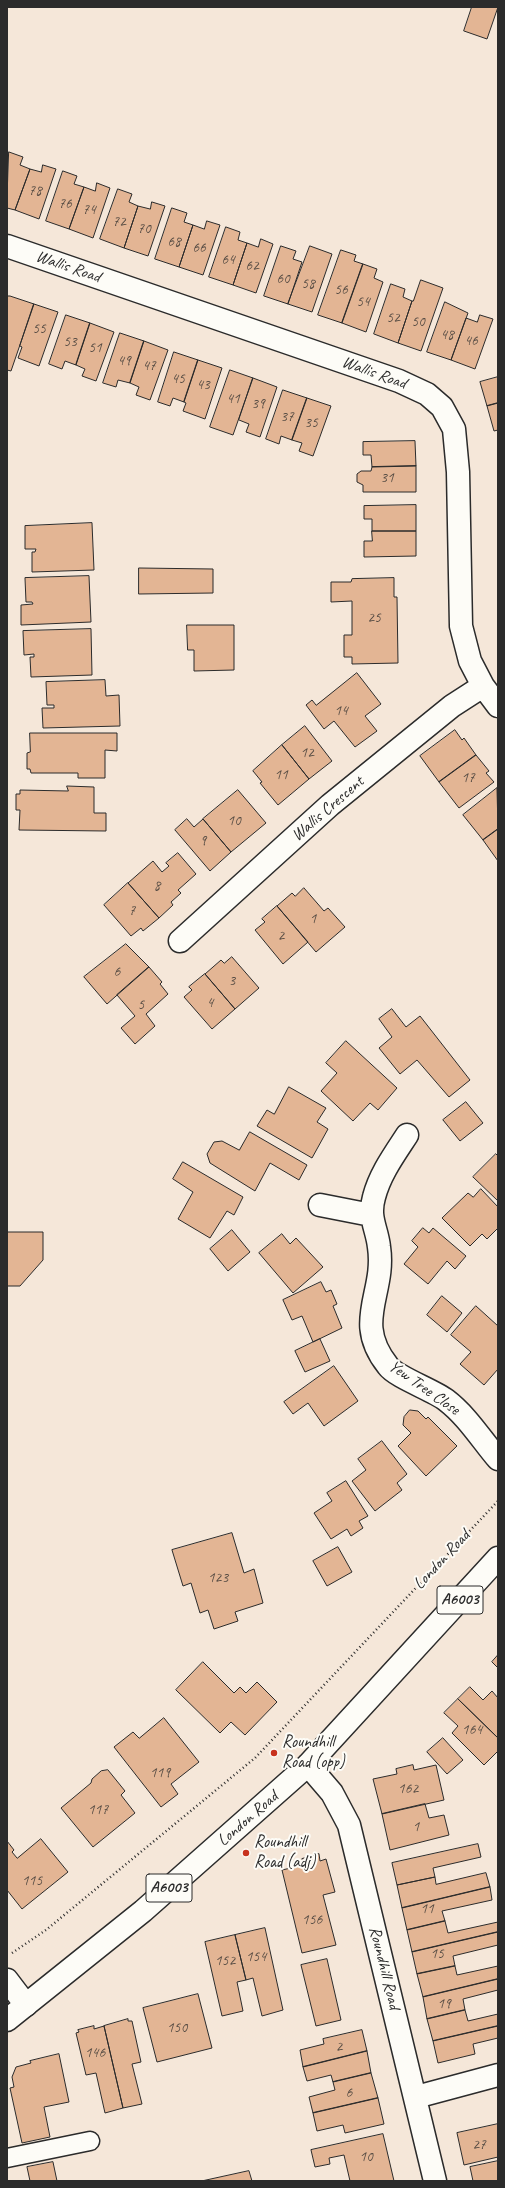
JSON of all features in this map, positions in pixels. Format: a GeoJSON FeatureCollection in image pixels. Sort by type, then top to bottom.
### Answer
{"type":"FeatureCollection","features":[{"type":"Feature","properties":{"kind":"street","name":"Wallis Road"},"geometry":{"type":"LineString","coordinates":[[7,246],[399,381],[427,394],[442,407],[454,429],[458,472],[462,626],[470,661],[483,686],[498,706]]}},
{"type":"Feature","properties":{"kind":"street","name":"Wallis Crescent"},"geometry":{"type":"LineString","coordinates":[[180,941],[330,805],[452,706],[483,686]]}},
{"type":"Feature","properties":{"kind":"street","name":"Yew Tree Close"},"geometry":{"type":"LineString","coordinates":[[407,1135],[380,1177],[373,1198],[371,1215],[379,1247],[378,1279],[370,1319],[373,1343],[389,1368],[445,1400],[462,1414],[498,1459]]}},
{"type":"Feature","properties":{"kind":"street"},"geometry":{"type":"LineString","coordinates":[[320,1205],[371,1215]]}},
{"type":"Feature","properties":{"kind":"street","name":"London Road"},"geometry":{"type":"LineString","coordinates":[[7,2020],[143,1911],[308,1765],[498,1558]]}},
{"type":"Feature","properties":{"kind":"street","name":"Roundhill Road"},"geometry":{"type":"LineString","coordinates":[[308,1765],[332,1793],[350,1824],[435,2181]]}},
{"type":"Feature","properties":{"kind":"street"},"geometry":{"type":"LineString","coordinates":[[7,1980],[26,2005]]}},
{"type":"Feature","properties":{"kind":"street"},"geometry":{"type":"LineString","coordinates":[[416,2097],[498,2075]]}},
{"type":"Feature","properties":{"kind":"lane"},"geometry":{"type":"LineString","coordinates":[[7,2158],[90,2141]]}},
{"type":"Feature","properties":{"kind":"path","name":"London Road"},"geometry":{"type":"LineString","coordinates":[[10,1955],[46,1930],[255,1758],[498,1501]]}},
{"type":"Feature","properties":{"kind":"building"},"geometry":{"type":"Polygon","coordinates":[[[472,7],[498,7],[487,39],[464,31],[472,7]]]}},
{"type":"Feature","properties":{"kind":"building"},"geometry":{"type":"Polygon","coordinates":[[[9,152],[23,157],[20,165],[30,169],[15,210],[7,208],[9,152]]]}},
{"type":"Feature","properties":{"kind":"building"},"geometry":{"type":"Polygon","coordinates":[[[43,165],[56,169],[39,219],[15,210],[30,169],[41,172],[43,165]]]}},
{"type":"Feature","properties":{"kind":"building"},"geometry":{"type":"Polygon","coordinates":[[[63,171],[77,176],[74,184],[84,187],[69,229],[46,221],[63,171]]]}},
{"type":"Feature","properties":{"kind":"building"},"geometry":{"type":"Polygon","coordinates":[[[97,183],[110,188],[93,238],[69,229],[84,187],[95,191],[97,183]]]}},
{"type":"Feature","properties":{"kind":"building"},"geometry":{"type":"Polygon","coordinates":[[[118,189],[132,194],[129,202],[138,206],[124,248],[100,239],[118,189]]]}},
{"type":"Feature","properties":{"kind":"building"},"geometry":{"type":"Polygon","coordinates":[[[152,202],[165,206],[148,256],[124,248],[138,206],[150,209],[152,202]]]}},
{"type":"Feature","properties":{"kind":"building"},"geometry":{"type":"Polygon","coordinates":[[[172,208],[187,213],[184,222],[193,225],[179,267],[155,259],[172,208]]]}},
{"type":"Feature","properties":{"kind":"building"},"geometry":{"type":"Polygon","coordinates":[[[207,221],[220,225],[203,275],[179,267],[193,225],[204,229],[207,221]]]}},
{"type":"Feature","properties":{"kind":"building"},"geometry":{"type":"Polygon","coordinates":[[[226,227],[240,232],[238,240],[247,243],[233,285],[209,277],[226,227]]]}},
{"type":"Feature","properties":{"kind":"building"},"geometry":{"type":"Polygon","coordinates":[[[261,239],[273,244],[256,293],[233,285],[247,243],[258,247],[261,239]]]}},
{"type":"Feature","properties":{"kind":"building"},"geometry":{"type":"Polygon","coordinates":[[[281,246],[296,251],[293,259],[302,262],[288,304],[264,296],[281,246]]]}},
{"type":"Feature","properties":{"kind":"building"},"geometry":{"type":"Polygon","coordinates":[[[310,246],[332,254],[312,312],[288,304],[310,246]]]}},
{"type":"Feature","properties":{"kind":"building"},"geometry":{"type":"Polygon","coordinates":[[[341,250],[356,255],[354,261],[363,264],[342,323],[318,315],[341,250]]]}},
{"type":"Feature","properties":{"kind":"building"},"geometry":{"type":"Polygon","coordinates":[[[363,264],[377,269],[374,278],[383,282],[366,332],[342,323],[363,264]]]}},
{"type":"Feature","properties":{"kind":"building"},"geometry":{"type":"Polygon","coordinates":[[[421,280],[443,288],[421,351],[398,343],[412,301],[421,280]]]}},
{"type":"Feature","properties":{"kind":"building"},"geometry":{"type":"Polygon","coordinates":[[[391,284],[405,289],[403,297],[412,301],[398,343],[374,334],[391,284]]]}},
{"type":"Feature","properties":{"kind":"building"},"geometry":{"type":"Polygon","coordinates":[[[7,296],[34,304],[11,371],[7,370],[7,296]]]}},
{"type":"Feature","properties":{"kind":"building"},"geometry":{"type":"Polygon","coordinates":[[[445,302],[468,313],[451,360],[427,352],[445,302]]]}},
{"type":"Feature","properties":{"kind":"building"},"geometry":{"type":"Polygon","coordinates":[[[34,304],[58,312],[39,366],[18,358],[22,347],[20,346],[34,304]]]}},
{"type":"Feature","properties":{"kind":"building"},"geometry":{"type":"Polygon","coordinates":[[[66,315],[90,323],[76,365],[65,361],[62,369],[49,364],[66,315]]]}},
{"type":"Feature","properties":{"kind":"building"},"geometry":{"type":"Polygon","coordinates":[[[480,315],[493,319],[475,369],[451,360],[466,318],[477,322],[480,315]]]}},
{"type":"Feature","properties":{"kind":"building"},"geometry":{"type":"Polygon","coordinates":[[[90,323],[114,332],[96,381],[82,376],[85,369],[76,365],[90,323]]]}},
{"type":"Feature","properties":{"kind":"building"},"geometry":{"type":"Polygon","coordinates":[[[120,333],[144,341],[130,383],[118,380],[116,387],[103,383],[120,333]]]}},
{"type":"Feature","properties":{"kind":"building"},"geometry":{"type":"Polygon","coordinates":[[[144,341],[168,350],[150,400],[136,395],[139,387],[130,383],[144,341]]]}},
{"type":"Feature","properties":{"kind":"building"},"geometry":{"type":"Polygon","coordinates":[[[174,352],[198,360],[184,402],[173,398],[170,406],[158,402],[174,352]]]}},
{"type":"Feature","properties":{"kind":"building"},"geometry":{"type":"Polygon","coordinates":[[[198,360],[222,368],[205,419],[183,411],[186,403],[184,402],[198,360]]]}},
{"type":"Feature","properties":{"kind":"building"},"geometry":{"type":"Polygon","coordinates":[[[230,370],[253,378],[233,435],[210,427],[230,370]]]}},
{"type":"Feature","properties":{"kind":"building"},"geometry":{"type":"Polygon","coordinates":[[[498,377],[498,403],[487,406],[480,382],[498,377]]]}},
{"type":"Feature","properties":{"kind":"building"},"geometry":{"type":"Polygon","coordinates":[[[253,378],[277,387],[260,437],[246,432],[249,424],[239,420],[253,378]]]}},
{"type":"Feature","properties":{"kind":"building"},"geometry":{"type":"Polygon","coordinates":[[[283,390],[307,398],[292,440],[281,436],[279,444],[266,439],[283,390]]]}},
{"type":"Feature","properties":{"kind":"building"},"geometry":{"type":"Polygon","coordinates":[[[307,398],[331,406],[313,456],[299,451],[302,443],[292,440],[307,398]]]}},
{"type":"Feature","properties":{"kind":"building"},"geometry":{"type":"Polygon","coordinates":[[[498,403],[498,430],[494,431],[487,406],[498,403]]]}},
{"type":"Feature","properties":{"kind":"building"},"geometry":{"type":"Polygon","coordinates":[[[415,441],[416,466],[372,467],[371,455],[363,455],[363,442],[415,441]]]}},
{"type":"Feature","properties":{"kind":"building"},"geometry":{"type":"Polygon","coordinates":[[[416,466],[416,492],[363,492],[363,485],[357,482],[357,474],[361,471],[371,471],[372,467],[416,466]]]}},
{"type":"Feature","properties":{"kind":"building"},"geometry":{"type":"Polygon","coordinates":[[[416,505],[416,531],[372,531],[372,519],[364,519],[364,506],[416,505]]]}},
{"type":"Feature","properties":{"kind":"building"},"geometry":{"type":"Polygon","coordinates":[[[92,523],[94,570],[32,572],[32,552],[35,552],[36,549],[25,549],[25,526],[92,523]]]}},
{"type":"Feature","properties":{"kind":"building"},"geometry":{"type":"Polygon","coordinates":[[[372,531],[416,531],[416,556],[364,557],[364,541],[372,541],[372,531]]]}},
{"type":"Feature","properties":{"kind":"building"},"geometry":{"type":"Polygon","coordinates":[[[139,568],[213,569],[213,593],[139,594],[139,568]]]}},
{"type":"Feature","properties":{"kind":"building"},"geometry":{"type":"Polygon","coordinates":[[[89,576],[91,622],[21,625],[21,605],[33,604],[32,602],[26,602],[25,578],[89,576]]]}},
{"type":"Feature","properties":{"kind":"building"},"geometry":{"type":"Polygon","coordinates":[[[394,578],[394,597],[397,597],[398,663],[352,664],[352,657],[344,657],[344,635],[352,635],[352,601],[331,602],[331,582],[351,582],[352,579],[394,578]]]}},
{"type":"Feature","properties":{"kind":"building"},"geometry":{"type":"Polygon","coordinates":[[[187,625],[234,625],[234,670],[194,671],[194,650],[188,650],[187,625]]]}},
{"type":"Feature","properties":{"kind":"building"},"geometry":{"type":"Polygon","coordinates":[[[91,629],[92,675],[31,677],[30,657],[34,657],[34,654],[24,655],[23,631],[91,629]]]}},
{"type":"Feature","properties":{"kind":"building"},"geometry":{"type":"Polygon","coordinates":[[[357,673],[381,704],[365,716],[377,731],[355,747],[334,721],[324,729],[306,705],[312,700],[316,705],[357,673]]]}},
{"type":"Feature","properties":{"kind":"building"},"geometry":{"type":"Polygon","coordinates":[[[105,680],[106,696],[119,695],[120,726],[43,728],[42,708],[54,708],[54,705],[47,705],[46,682],[105,680]]]}},
{"type":"Feature","properties":{"kind":"building"},"geometry":{"type":"Polygon","coordinates":[[[305,726],[332,761],[309,779],[282,745],[305,726]]]}},
{"type":"Feature","properties":{"kind":"building"},"geometry":{"type":"Polygon","coordinates":[[[455,730],[462,740],[464,738],[476,755],[439,782],[420,756],[455,730]]]}},
{"type":"Feature","properties":{"kind":"building"},"geometry":{"type":"Polygon","coordinates":[[[30,733],[117,733],[117,751],[105,750],[105,778],[78,778],[78,773],[31,773],[30,769],[27,769],[27,753],[30,752],[30,733]]]}},
{"type":"Feature","properties":{"kind":"building"},"geometry":{"type":"Polygon","coordinates":[[[282,745],[309,779],[278,805],[260,783],[262,782],[253,771],[282,745]]]}},
{"type":"Feature","properties":{"kind":"building"},"geometry":{"type":"Polygon","coordinates":[[[476,755],[489,771],[486,773],[494,782],[459,808],[439,782],[476,755]]]}},
{"type":"Feature","properties":{"kind":"building"},"geometry":{"type":"Polygon","coordinates":[[[67,786],[94,787],[94,813],[106,813],[106,831],[19,830],[20,810],[16,810],[16,794],[20,794],[20,790],[68,791],[67,786]]]}},
{"type":"Feature","properties":{"kind":"building"},"geometry":{"type":"Polygon","coordinates":[[[497,788],[498,829],[483,840],[463,815],[497,788]]]}},
{"type":"Feature","properties":{"kind":"building"},"geometry":{"type":"Polygon","coordinates":[[[238,790],[266,823],[231,852],[203,819],[238,790]]]}},
{"type":"Feature","properties":{"kind":"building"},"geometry":{"type":"Polygon","coordinates":[[[187,819],[194,827],[203,819],[231,852],[210,871],[175,830],[187,819]]]}},
{"type":"Feature","properties":{"kind":"building"},"geometry":{"type":"Polygon","coordinates":[[[498,829],[498,861],[483,840],[498,829]]]}},
{"type":"Feature","properties":{"kind":"building"},"geometry":{"type":"Polygon","coordinates":[[[178,853],[196,874],[178,890],[181,893],[171,902],[173,905],[159,918],[128,883],[153,861],[162,872],[169,866],[166,863],[178,853]]]}},
{"type":"Feature","properties":{"kind":"building"},"geometry":{"type":"Polygon","coordinates":[[[128,883],[159,918],[143,931],[141,928],[131,936],[104,905],[128,883]]]}},
{"type":"Feature","properties":{"kind":"building"},"geometry":{"type":"Polygon","coordinates":[[[304,888],[324,911],[328,908],[345,927],[316,952],[277,906],[292,893],[295,896],[304,888]]]}},
{"type":"Feature","properties":{"kind":"building"},"geometry":{"type":"Polygon","coordinates":[[[277,906],[308,942],[283,964],[255,930],[265,922],[262,919],[277,906]]]}},
{"type":"Feature","properties":{"kind":"building"},"geometry":{"type":"Polygon","coordinates":[[[126,944],[149,967],[107,1004],[84,977],[126,944]]]}},
{"type":"Feature","properties":{"kind":"building"},"geometry":{"type":"Polygon","coordinates":[[[232,957],[259,988],[235,1009],[205,974],[221,960],[224,963],[232,957]]]}},
{"type":"Feature","properties":{"kind":"building"},"geometry":{"type":"Polygon","coordinates":[[[149,967],[162,982],[160,984],[168,994],[146,1014],[155,1026],[135,1044],[121,1028],[135,1016],[117,995],[149,967]]]}},
{"type":"Feature","properties":{"kind":"building"},"geometry":{"type":"Polygon","coordinates":[[[205,974],[235,1009],[212,1029],[184,997],[192,990],[189,987],[205,974]]]}},
{"type":"Feature","properties":{"kind":"building"},"geometry":{"type":"Polygon","coordinates":[[[392,1009],[406,1027],[420,1016],[470,1080],[449,1097],[417,1060],[400,1074],[379,1048],[392,1037],[379,1019],[392,1009]]]}},
{"type":"Feature","properties":{"kind":"building"},"geometry":{"type":"Polygon","coordinates":[[[346,1041],[397,1088],[378,1110],[370,1103],[353,1121],[321,1091],[337,1073],[326,1063],[346,1041]]]}},
{"type":"Feature","properties":{"kind":"building"},"geometry":{"type":"Polygon","coordinates":[[[289,1087],[326,1108],[317,1122],[328,1129],[312,1158],[257,1126],[267,1110],[274,1114],[289,1087]]]}},
{"type":"Feature","properties":{"kind":"building"},"geometry":{"type":"Polygon","coordinates":[[[466,1102],[483,1123],[460,1141],[443,1120],[466,1102]]]}},
{"type":"Feature","properties":{"kind":"building"},"geometry":{"type":"Polygon","coordinates":[[[250,1132],[307,1165],[299,1180],[270,1163],[255,1191],[210,1163],[207,1154],[214,1142],[222,1141],[239,1150],[250,1132]]]}},
{"type":"Feature","properties":{"kind":"building"},"geometry":{"type":"Polygon","coordinates":[[[496,1154],[498,1156],[498,1201],[473,1177],[496,1154]]]}},
{"type":"Feature","properties":{"kind":"building"},"geometry":{"type":"Polygon","coordinates":[[[183,1162],[243,1197],[234,1215],[227,1211],[210,1238],[178,1219],[193,1192],[173,1179],[183,1162]]]}},
{"type":"Feature","properties":{"kind":"building"},"geometry":{"type":"Polygon","coordinates":[[[481,1189],[498,1207],[498,1228],[487,1239],[482,1234],[470,1246],[442,1218],[468,1193],[473,1197],[481,1189]]]}},
{"type":"Feature","properties":{"kind":"building"},"geometry":{"type":"Polygon","coordinates":[[[423,1228],[429,1233],[433,1228],[466,1256],[455,1269],[447,1261],[428,1284],[404,1264],[418,1247],[412,1241],[423,1228]]]}},
{"type":"Feature","properties":{"kind":"building"},"geometry":{"type":"Polygon","coordinates":[[[232,1230],[250,1252],[228,1271],[210,1249],[232,1230]]]}},
{"type":"Feature","properties":{"kind":"building"},"geometry":{"type":"Polygon","coordinates":[[[7,1232],[43,1232],[43,1260],[20,1286],[7,1286],[7,1232]]]}},
{"type":"Feature","properties":{"kind":"building"},"geometry":{"type":"Polygon","coordinates":[[[282,1234],[290,1244],[296,1238],[323,1267],[293,1293],[259,1253],[282,1234]]]}},
{"type":"Feature","properties":{"kind":"building"},"geometry":{"type":"Polygon","coordinates":[[[321,1282],[326,1292],[331,1290],[337,1304],[333,1306],[342,1328],[313,1342],[302,1316],[292,1320],[283,1300],[321,1282]]]}},
{"type":"Feature","properties":{"kind":"building"},"geometry":{"type":"Polygon","coordinates":[[[442,1296],[462,1313],[447,1332],[427,1315],[442,1296]]]}},
{"type":"Feature","properties":{"kind":"building"},"geometry":{"type":"Polygon","coordinates":[[[476,1306],[498,1326],[498,1369],[484,1385],[460,1364],[471,1352],[451,1335],[476,1306]]]}},
{"type":"Feature","properties":{"kind":"building"},"geometry":{"type":"Polygon","coordinates":[[[320,1339],[330,1361],[305,1372],[295,1351],[320,1339]]]}},
{"type":"Feature","properties":{"kind":"building"},"geometry":{"type":"Polygon","coordinates":[[[334,1366],[358,1401],[324,1426],[308,1403],[293,1414],[284,1402],[334,1366]]]}},
{"type":"Feature","properties":{"kind":"building"},"geometry":{"type":"Polygon","coordinates":[[[410,1410],[418,1411],[426,1419],[428,1417],[457,1446],[426,1476],[398,1446],[411,1433],[403,1425],[404,1417],[410,1410]]]}},
{"type":"Feature","properties":{"kind":"building"},"geometry":{"type":"Polygon","coordinates":[[[382,1441],[407,1474],[397,1483],[402,1490],[375,1511],[352,1481],[366,1470],[358,1459],[382,1441]]]}},
{"type":"Feature","properties":{"kind":"building"},"geometry":{"type":"Polygon","coordinates":[[[346,1481],[368,1516],[359,1521],[363,1528],[351,1536],[347,1529],[331,1539],[314,1513],[332,1501],[327,1493],[346,1481]]]}},
{"type":"Feature","properties":{"kind":"building"},"geometry":{"type":"Polygon","coordinates":[[[232,1533],[244,1573],[254,1569],[263,1603],[235,1612],[238,1621],[214,1629],[208,1610],[200,1613],[191,1583],[183,1586],[172,1550],[232,1533]]]}},
{"type":"Feature","properties":{"kind":"building"},"geometry":{"type":"Polygon","coordinates":[[[338,1547],[352,1572],[327,1586],[313,1561],[338,1547]]]}},
{"type":"Feature","properties":{"kind":"building"},"geometry":{"type":"Polygon","coordinates":[[[498,1655],[498,1668],[492,1662],[498,1655]]]}},
{"type":"Feature","properties":{"kind":"building"},"geometry":{"type":"Polygon","coordinates":[[[203,1662],[234,1693],[240,1687],[246,1693],[257,1682],[277,1702],[245,1735],[231,1722],[220,1733],[176,1690],[203,1662]]]}},
{"type":"Feature","properties":{"kind":"building"},"geometry":{"type":"Polygon","coordinates":[[[470,1687],[483,1700],[492,1691],[498,1698],[498,1738],[458,1699],[470,1687]]]}},
{"type":"Feature","properties":{"kind":"building"},"geometry":{"type":"Polygon","coordinates":[[[458,1699],[498,1738],[498,1751],[484,1765],[452,1733],[458,1726],[444,1713],[458,1699]]]}},
{"type":"Feature","properties":{"kind":"building"},"geometry":{"type":"Polygon","coordinates":[[[164,1718],[199,1762],[171,1784],[178,1794],[161,1807],[114,1747],[133,1732],[139,1738],[164,1718]]]}},
{"type":"Feature","properties":{"kind":"building"},"geometry":{"type":"Polygon","coordinates":[[[443,1738],[463,1760],[447,1774],[427,1752],[443,1738]]]}},
{"type":"Feature","properties":{"kind":"building"},"geometry":{"type":"Polygon","coordinates":[[[413,1765],[414,1770],[436,1765],[444,1800],[382,1814],[373,1779],[397,1774],[396,1769],[413,1765]]]}},
{"type":"Feature","properties":{"kind":"building"},"geometry":{"type":"Polygon","coordinates":[[[108,1770],[125,1791],[121,1795],[135,1813],[93,1847],[61,1808],[91,1783],[92,1779],[101,1771],[108,1770]]]}},
{"type":"Feature","properties":{"kind":"building"},"geometry":{"type":"Polygon","coordinates":[[[425,1804],[429,1818],[444,1815],[449,1835],[390,1850],[382,1814],[425,1804]]]}},
{"type":"Feature","properties":{"kind":"building"},"geometry":{"type":"Polygon","coordinates":[[[41,1839],[68,1872],[22,1909],[7,1890],[7,1841],[14,1850],[12,1852],[17,1858],[41,1839]]]}},
{"type":"Feature","properties":{"kind":"building"},"geometry":{"type":"Polygon","coordinates":[[[478,1844],[481,1857],[433,1868],[435,1877],[397,1885],[392,1863],[478,1844]]]}},
{"type":"Feature","properties":{"kind":"building"},"geometry":{"type":"Polygon","coordinates":[[[319,1854],[320,1861],[326,1859],[335,1892],[323,1895],[336,1945],[302,1953],[282,1870],[304,1865],[302,1859],[319,1854]]]}},
{"type":"Feature","properties":{"kind":"building"},"geometry":{"type":"Polygon","coordinates":[[[486,1873],[490,1887],[402,1908],[397,1885],[435,1877],[436,1884],[486,1873]]]}},
{"type":"Feature","properties":{"kind":"building"},"geometry":{"type":"Polygon","coordinates":[[[490,1887],[492,1900],[442,1911],[445,1921],[407,1930],[402,1908],[490,1887]]]}},
{"type":"Feature","properties":{"kind":"building"},"geometry":{"type":"Polygon","coordinates":[[[445,1921],[448,1933],[498,1922],[498,1932],[412,1952],[407,1930],[445,1921]]]}},
{"type":"Feature","properties":{"kind":"building"},"geometry":{"type":"Polygon","coordinates":[[[265,1928],[283,2010],[262,2016],[253,1978],[246,1980],[235,1935],[265,1928]]]}},
{"type":"Feature","properties":{"kind":"building"},"geometry":{"type":"Polygon","coordinates":[[[498,1932],[498,1945],[453,1956],[455,1966],[417,1974],[412,1952],[498,1932]]]}},
{"type":"Feature","properties":{"kind":"building"},"geometry":{"type":"Polygon","coordinates":[[[235,1935],[246,1980],[237,1982],[243,2011],[222,2016],[205,1942],[235,1935]]]}},
{"type":"Feature","properties":{"kind":"building"},"geometry":{"type":"Polygon","coordinates":[[[327,1959],[341,2020],[316,2026],[301,1965],[327,1959]]]}},
{"type":"Feature","properties":{"kind":"building"},"geometry":{"type":"Polygon","coordinates":[[[455,1966],[457,1975],[498,1966],[498,1979],[423,1997],[417,1974],[455,1966]]]}},
{"type":"Feature","properties":{"kind":"building"},"geometry":{"type":"Polygon","coordinates":[[[498,1979],[498,1990],[463,1999],[465,2010],[427,2019],[423,1997],[498,1979]]]}},
{"type":"Feature","properties":{"kind":"building"},"geometry":{"type":"Polygon","coordinates":[[[198,1994],[212,2048],[157,2062],[143,2008],[198,1994]]]}},
{"type":"Feature","properties":{"kind":"building"},"geometry":{"type":"Polygon","coordinates":[[[465,2010],[468,2021],[498,2014],[498,2026],[433,2041],[427,2019],[465,2010]]]}},
{"type":"Feature","properties":{"kind":"building"},"geometry":{"type":"Polygon","coordinates":[[[128,2019],[128,2021],[132,2021],[141,2062],[132,2064],[142,2104],[123,2108],[104,2026],[128,2019]]]}},
{"type":"Feature","properties":{"kind":"building"},"geometry":{"type":"Polygon","coordinates":[[[94,2026],[94,2029],[104,2026],[123,2108],[105,2113],[96,2073],[86,2075],[76,2033],[79,2032],[78,2030],[94,2026]]]}},
{"type":"Feature","properties":{"kind":"building"},"geometry":{"type":"Polygon","coordinates":[[[498,2026],[498,2038],[473,2044],[475,2054],[438,2063],[433,2041],[498,2026]]]}},
{"type":"Feature","properties":{"kind":"building"},"geometry":{"type":"Polygon","coordinates":[[[362,2030],[367,2051],[303,2067],[300,2050],[324,2044],[323,2039],[362,2030]]]}},
{"type":"Feature","properties":{"kind":"building"},"geometry":{"type":"Polygon","coordinates":[[[367,2051],[371,2073],[333,2082],[331,2075],[307,2081],[303,2067],[367,2051]]]}},
{"type":"Feature","properties":{"kind":"building"},"geometry":{"type":"Polygon","coordinates":[[[59,2054],[69,2102],[44,2107],[50,2137],[22,2143],[10,2088],[14,2087],[12,2077],[16,2067],[31,2063],[30,2061],[59,2054]]]}},
{"type":"Feature","properties":{"kind":"building"},"geometry":{"type":"Polygon","coordinates":[[[371,2073],[378,2098],[313,2113],[309,2097],[335,2090],[333,2082],[371,2073]]]}},
{"type":"Feature","properties":{"kind":"building"},"geometry":{"type":"Polygon","coordinates":[[[378,2098],[384,2124],[345,2133],[343,2125],[317,2131],[313,2113],[378,2098]]]}},
{"type":"Feature","properties":{"kind":"building"},"geometry":{"type":"Polygon","coordinates":[[[498,2124],[498,2157],[464,2165],[457,2133],[498,2124]]]}},
{"type":"Feature","properties":{"kind":"building"},"geometry":{"type":"Polygon","coordinates":[[[383,2134],[394,2181],[350,2181],[344,2155],[329,2158],[330,2164],[315,2167],[311,2150],[383,2134]]]}},
{"type":"Feature","properties":{"kind":"building"},"geometry":{"type":"Polygon","coordinates":[[[498,2161],[498,2181],[473,2181],[470,2167],[498,2161]]]}},
{"type":"Feature","properties":{"kind":"building"},"geometry":{"type":"Polygon","coordinates":[[[53,2162],[57,2181],[30,2181],[27,2167],[53,2162]]]}},
{"type":"Feature","properties":{"kind":"building"},"geometry":{"type":"Polygon","coordinates":[[[249,2171],[252,2181],[202,2181],[249,2171]]]}},
{"type":"Feature","properties":{"kind":"place","name":"Roundhill Road (opp)"},"geometry":{"type":"Point","coordinates":[274,1753]}},
{"type":"Feature","properties":{"kind":"place","name":"Roundhill Road (adj)"},"geometry":{"type":"Point","coordinates":[246,1853]}}]}
